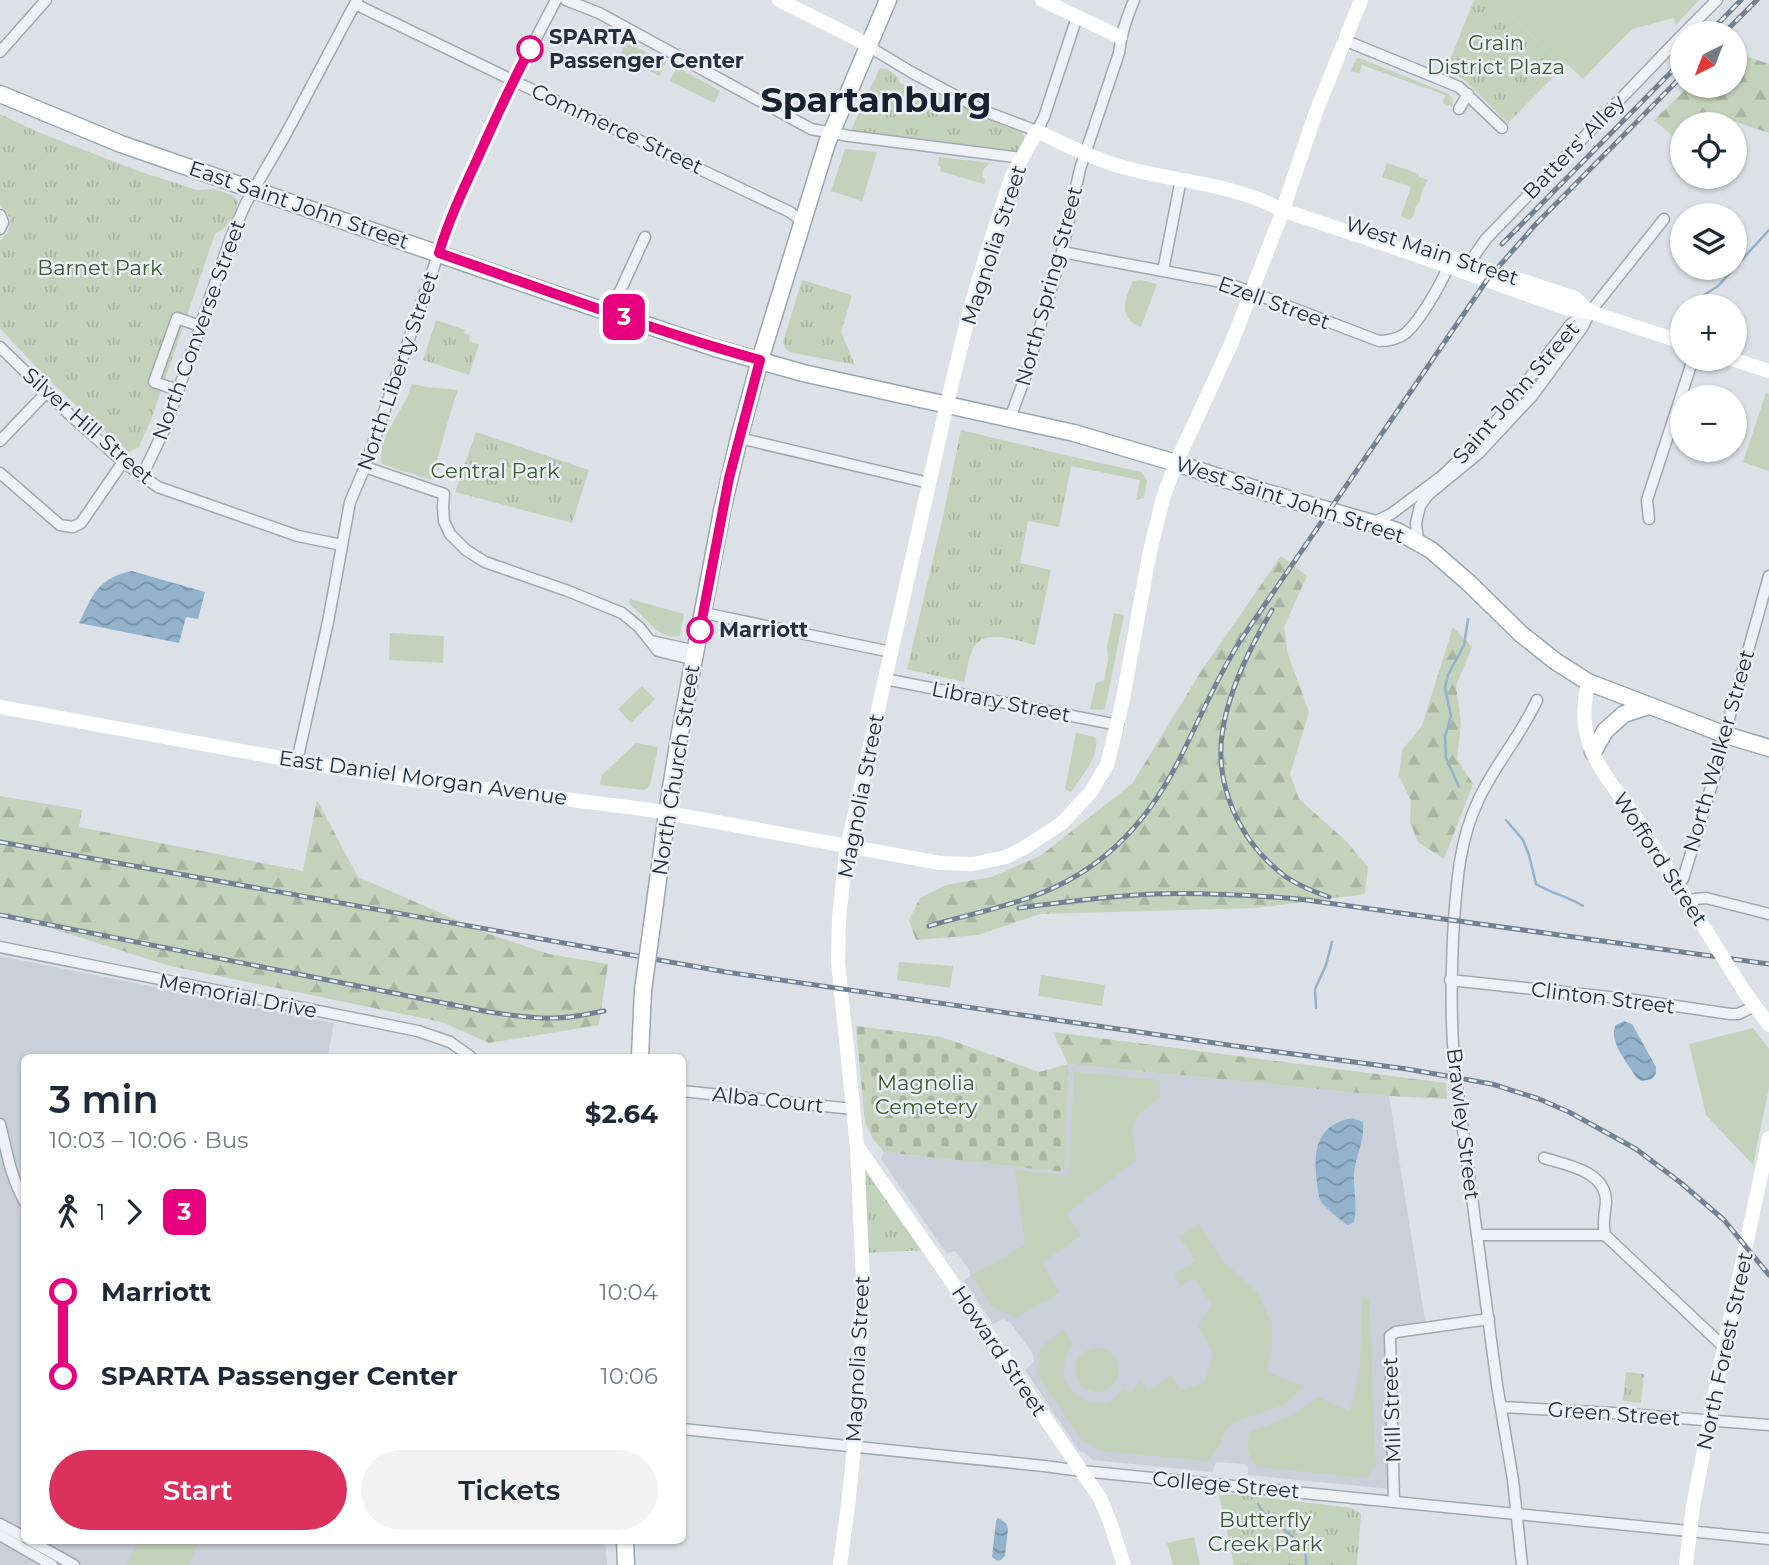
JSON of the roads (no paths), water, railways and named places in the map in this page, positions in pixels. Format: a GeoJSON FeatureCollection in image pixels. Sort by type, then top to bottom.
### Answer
{"type":"FeatureCollection","features":[{"type":"Feature","properties":{"kind":"main road","name":"North Church Street"},"geometry":{"type":"LineString","coordinates":[[640,1054],[643,990],[679,738],[722,511],[739,438],[760,360],[831,133],[888,0]]}},
{"type":"Feature","properties":{"kind":"main road","name":"East Saint John Street"},"geometry":{"type":"LineString","coordinates":[[0,94],[121,144],[610,313],[760,360]]}},
{"type":"Feature","properties":{"kind":"main road","name":"West Saint John Street"},"geometry":{"type":"LineString","coordinates":[[760,360],[803,373],[1074,433],[1372,523],[1418,541],[1431,550],[1521,634],[1555,661],[1588,682],[1726,735],[1769,748]]}},
{"type":"Feature","properties":{"kind":"main road"},"geometry":{"type":"LineString","coordinates":[[1593,752],[1605,731],[1623,714],[1649,706]]}},
{"type":"Feature","properties":{"kind":"main road"},"geometry":{"type":"LineString","coordinates":[[625,1544],[626,1565]]}},
{"type":"Feature","properties":{"kind":"street"},"geometry":{"type":"LineString","coordinates":[[0,52],[46,0]]}},
{"type":"Feature","properties":{"kind":"street","name":"North Liberty Street"},"geometry":{"type":"LineString","coordinates":[[297,761],[328,622],[350,502],[365,467],[451,217],[513,81],[556,0]]}},
{"type":"Feature","properties":{"kind":"street"},"geometry":{"type":"LineString","coordinates":[[566,0],[599,13],[643,36],[805,127],[831,133],[1022,158]]}},
{"type":"Feature","properties":{"kind":"street"},"geometry":{"type":"LineString","coordinates":[[779,0],[868,46]]}},
{"type":"Feature","properties":{"kind":"street"},"geometry":{"type":"LineString","coordinates":[[1042,0],[1121,37]]}},
{"type":"Feature","properties":{"kind":"street","name":"North Spring Street"},"geometry":{"type":"LineString","coordinates":[[1010,418],[1026,375],[1062,252],[1080,169],[1135,0]]}},
{"type":"Feature","properties":{"kind":"street","name":"East Daniel Morgan Avenue"},"geometry":{"type":"LineString","coordinates":[[0,707],[391,777],[667,813],[932,862],[972,864],[1006,857],[1040,839],[1062,823],[1090,793],[1107,765],[1118,725],[1163,498],[1176,463],[1232,342],[1279,205],[1361,0]]}},
{"type":"Feature","properties":{"kind":"street","name":"Batters' Alley"},"geometry":{"type":"LineString","coordinates":[[1696,21],[1717,0]]}},
{"type":"Feature","properties":{"kind":"street","name":"Commerce Street"},"geometry":{"type":"LineString","coordinates":[[356,2],[513,81],[790,212],[802,221]]}},
{"type":"Feature","properties":{"kind":"street","name":"North Converse Street"},"geometry":{"type":"LineString","coordinates":[[142,476],[166,426],[231,237],[246,203],[356,2]]}},
{"type":"Feature","properties":{"kind":"street"},"geometry":{"type":"LineString","coordinates":[[1037,131],[1055,86],[1077,16]]}},
{"type":"Feature","properties":{"kind":"street"},"geometry":{"type":"LineString","coordinates":[[1344,40],[1459,87],[1502,128]]}},
{"type":"Feature","properties":{"kind":"street","name":"West Main Street"},"geometry":{"type":"LineString","coordinates":[[868,46],[974,106],[1115,165],[1279,205],[1472,264],[1575,298],[1590,312]]}},
{"type":"Feature","properties":{"kind":"street","name":"Batters' Alley"},"geometry":{"type":"LineString","coordinates":[[1472,264],[1474,256],[1486,239],[1670,48]]}},
{"type":"Feature","properties":{"kind":"street"},"geometry":{"type":"LineString","coordinates":[[1459,109],[1468,94]]}},
{"type":"Feature","properties":{"kind":"street","name":"Magnolia Street"},"geometry":{"type":"LineString","coordinates":[[840,1565],[854,1446],[863,1282],[857,1146],[838,962],[847,846],[970,309],[1012,176],[1037,131]]}},
{"type":"Feature","properties":{"kind":"street"},"geometry":{"type":"LineString","coordinates":[[1163,271],[1181,179]]}},
{"type":"Feature","properties":{"kind":"street","name":"West Main Street"},"geometry":{"type":"LineString","coordinates":[[1279,205],[1568,309],[1590,312],[1670,338]]}},
{"type":"Feature","properties":{"kind":"street"},"geometry":{"type":"LineString","coordinates":[[0,215],[3,222],[0,229]]}},
{"type":"Feature","properties":{"kind":"street"},"geometry":{"type":"LineString","coordinates":[[1590,312],[1664,219]]}},
{"type":"Feature","properties":{"kind":"street"},"geometry":{"type":"LineString","coordinates":[[610,313],[645,237]]}},
{"type":"Feature","properties":{"kind":"street","name":"Ezell Street"},"geometry":{"type":"LineString","coordinates":[[1062,252],[1227,283],[1379,341],[1396,339],[1407,332],[1428,304],[1448,267]]}},
{"type":"Feature","properties":{"kind":"street","name":"Saint John Street"},"geometry":{"type":"LineString","coordinates":[[1372,523],[1391,514],[1460,459],[1494,424],[1571,324],[1590,312]]}},
{"type":"Feature","properties":{"kind":"street","name":"Saint John Street"},"geometry":{"type":"LineString","coordinates":[[1418,541],[1416,523],[1420,506],[1428,495],[1479,453],[1526,404],[1582,328],[1590,312]]}},
{"type":"Feature","properties":{"kind":"street"},"geometry":{"type":"LineString","coordinates":[[178,390],[154,382],[177,318],[200,326]]}},
{"type":"Feature","properties":{"kind":"street","name":"Silver Hill Street"},"geometry":{"type":"LineString","coordinates":[[0,347],[46,393],[123,462],[158,487],[298,536],[342,545]]}},
{"type":"Feature","properties":{"kind":"street"},"geometry":{"type":"LineString","coordinates":[[1747,364],[1769,371]]}},
{"type":"Feature","properties":{"kind":"street"},"geometry":{"type":"LineString","coordinates":[[1649,519],[1647,499],[1689,371]]}},
{"type":"Feature","properties":{"kind":"street"},"geometry":{"type":"LineString","coordinates":[[0,441],[46,393]]}},
{"type":"Feature","properties":{"kind":"street"},"geometry":{"type":"LineString","coordinates":[[739,438],[929,483]]}},
{"type":"Feature","properties":{"kind":"street"},"geometry":{"type":"LineString","coordinates":[[0,473],[60,525],[73,527],[82,523],[123,462]]}},
{"type":"Feature","properties":{"kind":"street"},"geometry":{"type":"LineString","coordinates":[[365,467],[444,494],[444,522],[450,534],[466,550],[485,562],[622,613],[639,627],[658,651],[695,655]]}},
{"type":"Feature","properties":{"kind":"street","name":"North Walker Street"},"geometry":{"type":"LineString","coordinates":[[1676,884],[1683,879],[1764,608],[1769,576]]}},
{"type":"Feature","properties":{"kind":"street"},"geometry":{"type":"LineString","coordinates":[[704,613],[891,652]]}},
{"type":"Feature","properties":{"kind":"street"},"geometry":{"type":"LineString","coordinates":[[651,641],[695,655]]}},
{"type":"Feature","properties":{"kind":"street","name":"Library Street"},"geometry":{"type":"LineString","coordinates":[[885,679],[1118,725]]}},
{"type":"Feature","properties":{"kind":"street","name":"Wofford Street"},"geometry":{"type":"LineString","coordinates":[[1588,682],[1585,723],[1598,764],[1634,816],[1744,991],[1769,1025]]}},
{"type":"Feature","properties":{"kind":"street","name":"Brawley Street"},"geometry":{"type":"LineString","coordinates":[[1522,1565],[1455,1070],[1450,980],[1458,871],[1469,825],[1477,801],[1528,721],[1537,700]]}},
{"type":"Feature","properties":{"kind":"street"},"geometry":{"type":"LineString","coordinates":[[1688,903],[1706,898],[1769,914]]}},
{"type":"Feature","properties":{"kind":"street","name":"Memorial Drive"},"geometry":{"type":"LineString","coordinates":[[0,947],[418,1031],[450,1042],[467,1054]]}},
{"type":"Feature","properties":{"kind":"street","name":"Clinton Street"},"geometry":{"type":"LineString","coordinates":[[1450,980],[1628,999],[1730,1014],[1738,1014],[1755,1006]]}},
{"type":"Feature","properties":{"kind":"street","name":"Alba Court"},"geometry":{"type":"LineString","coordinates":[[686,1091],[853,1110]]}},
{"type":"Feature","properties":{"kind":"street"},"geometry":{"type":"LineString","coordinates":[[0,1124],[8,1163],[21,1195]]}},
{"type":"Feature","properties":{"kind":"street","name":"North Forest Street"},"geometry":{"type":"LineString","coordinates":[[1686,1565],[1689,1531],[1724,1347],[1769,1138]]}},
{"type":"Feature","properties":{"kind":"street","name":"Howard Street"},"geometry":{"type":"LineString","coordinates":[[857,1146],[1082,1471],[1105,1510],[1124,1565]]}},
{"type":"Feature","properties":{"kind":"street"},"geometry":{"type":"LineString","coordinates":[[1544,1157],[1597,1179],[1606,1200],[1603,1222],[1605,1235]]}},
{"type":"Feature","properties":{"kind":"street"},"geometry":{"type":"LineString","coordinates":[[1478,1234],[1605,1235],[1724,1347]]}},
{"type":"Feature","properties":{"kind":"street","name":"Mill Street"},"geometry":{"type":"LineString","coordinates":[[1395,1502],[1390,1336],[1396,1332],[1489,1319]]}},
{"type":"Feature","properties":{"kind":"street","name":"Green Street"},"geometry":{"type":"LineString","coordinates":[[1501,1407],[1769,1424]]}},
{"type":"Feature","properties":{"kind":"street","name":"College Street"},"geometry":{"type":"LineString","coordinates":[[686,1429],[1769,1539]]}},
{"type":"Feature","properties":{"kind":"street"},"geometry":{"type":"LineString","coordinates":[[2,1533],[21,1536]]}},
{"type":"Feature","properties":{"kind":"street"},"geometry":{"type":"LineString","coordinates":[[2,1533],[52,1565]]}},
{"type":"Feature","properties":{"kind":"street"},"geometry":{"type":"LineString","coordinates":[[36,1544],[74,1565]]}},
{"type":"Feature","properties":{"kind":"water"},"geometry":{"type":"Polygon","coordinates":[[[132,571],[205,592],[198,619],[186,617],[179,643],[79,623],[88,604],[104,583],[132,571]]]}},
{"type":"Feature","properties":{"kind":"water"},"geometry":{"type":"Polygon","coordinates":[[[1624,1021],[1632,1024],[1656,1067],[1652,1079],[1641,1081],[1636,1077],[1616,1044],[1616,1025],[1624,1021]]]}},
{"type":"Feature","properties":{"kind":"water"},"geometry":{"type":"Polygon","coordinates":[[[1352,1118],[1363,1122],[1363,1129],[1354,1172],[1355,1216],[1354,1222],[1348,1225],[1320,1200],[1316,1162],[1317,1148],[1322,1136],[1335,1124],[1352,1118]]]}},
{"type":"Feature","properties":{"kind":"water"},"geometry":{"type":"Polygon","coordinates":[[[998,1518],[1006,1523],[1008,1529],[1005,1556],[997,1561],[992,1557],[998,1518]]]}},
{"type":"Feature","properties":{"kind":"waterway"},"geometry":{"type":"LineString","coordinates":[[1705,294],[1718,286],[1769,230]]}},
{"type":"Feature","properties":{"kind":"waterway"},"geometry":{"type":"LineString","coordinates":[[1459,787],[1446,758],[1445,736],[1451,716],[1445,688],[1448,675],[1464,645],[1468,619]]}},
{"type":"Feature","properties":{"kind":"waterway"},"geometry":{"type":"LineString","coordinates":[[1506,820],[1523,840],[1536,884],[1583,906]]}},
{"type":"Feature","properties":{"kind":"waterway"},"geometry":{"type":"LineString","coordinates":[[1316,1008],[1315,989],[1326,965],[1332,942]]}},
{"type":"Feature","properties":{"kind":"waterway"},"geometry":{"type":"LineString","coordinates":[[1258,1504],[1271,1520],[1303,1548],[1306,1565]]}},
{"type":"Feature","properties":{"kind":"railway"},"geometry":{"type":"LineString","coordinates":[[1721,21],[1741,0]]}},
{"type":"Feature","properties":{"kind":"railway"},"geometry":{"type":"LineString","coordinates":[[1736,21],[1757,0]]}},
{"type":"Feature","properties":{"kind":"railway"},"geometry":{"type":"LineString","coordinates":[[1502,244],[1670,73]]}},
{"type":"Feature","properties":{"kind":"railway"},"geometry":{"type":"LineString","coordinates":[[929,926],[1006,905],[1055,887],[1098,861],[1134,827],[1164,787],[1240,641],[1487,280],[1536,224],[1670,88]]}},
{"type":"Feature","properties":{"kind":"railway"},"geometry":{"type":"LineString","coordinates":[[1272,610],[1249,652],[1226,713],[1221,749],[1222,771],[1234,811],[1255,847],[1286,877],[1329,897]]}},
{"type":"Feature","properties":{"kind":"railway"},"geometry":{"type":"LineString","coordinates":[[0,842],[726,972],[1407,1069],[1492,1084],[1569,1112],[1636,1149],[1724,1220],[1769,1275]]}},
{"type":"Feature","properties":{"kind":"railway"},"geometry":{"type":"LineString","coordinates":[[1019,908],[1153,894],[1299,899],[1769,964]]}},
{"type":"Feature","properties":{"kind":"railway"},"geometry":{"type":"LineString","coordinates":[[0,915],[489,1012],[547,1018],[574,1017],[604,1011]]}},
{"type":"Feature","properties":{"kind":"place","name":"SPARTA Passenger Center"},"geometry":{"type":"Point","coordinates":[530,49]}},
{"type":"Feature","properties":{"kind":"place","name":"Marriott"},"geometry":{"type":"Point","coordinates":[700,630]}},
{"type":"Feature","properties":{"kind":"district","name":"Spartanburg"},"geometry":{"type":"Point","coordinates":[876,100]}},
{"type":"Feature","properties":{"kind":"park label","name":"Grain District Plaza"},"geometry":{"type":"Point","coordinates":[1496,55]}},
{"type":"Feature","properties":{"kind":"park label","name":"Barnet Park"},"geometry":{"type":"Point","coordinates":[100,268]}},
{"type":"Feature","properties":{"kind":"park label","name":"Central Park"},"geometry":{"type":"Point","coordinates":[495,471]}},
{"type":"Feature","properties":{"kind":"park label","name":"Magnolia Cemetery"},"geometry":{"type":"Point","coordinates":[926,1095]}},
{"type":"Feature","properties":{"kind":"park label","name":"Butterfly Creek Park"},"geometry":{"type":"Point","coordinates":[1265,1532]}}]}
